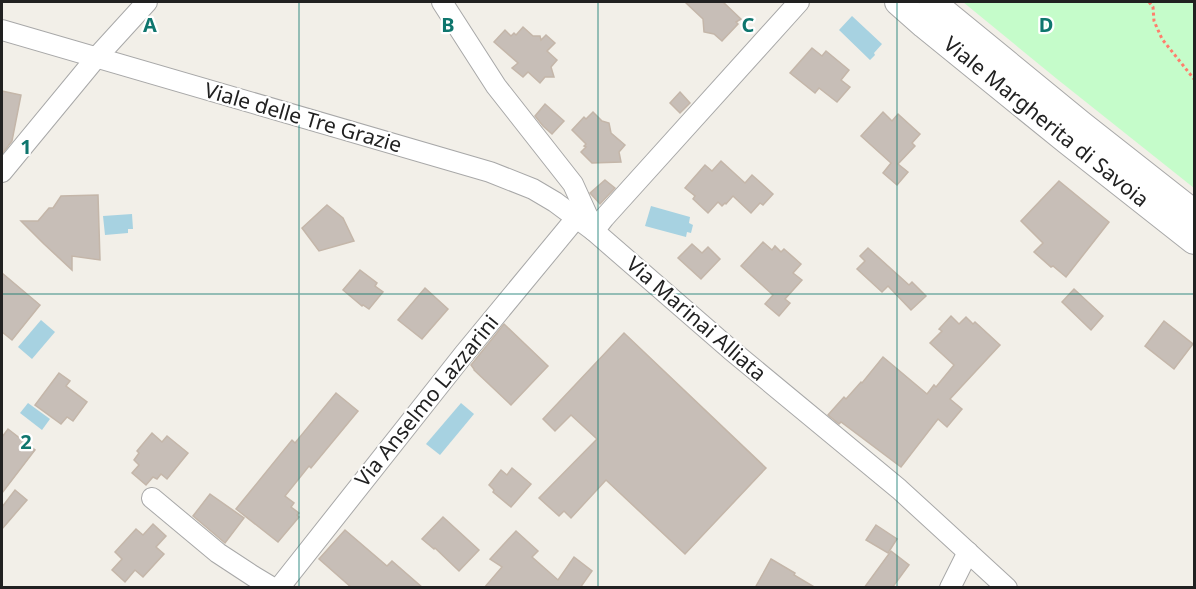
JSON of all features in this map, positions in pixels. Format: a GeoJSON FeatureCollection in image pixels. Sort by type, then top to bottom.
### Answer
{"type":"FeatureCollection","features":[{"type":"Feature","properties":{"kind":"street"},"geometry":{"type":"LineString","coordinates":[[2,172],[96,58],[147,2]]}},
{"type":"Feature","properties":{"kind":"street","name":"Via Marinai Alliata"},"geometry":{"type":"LineString","coordinates":[[442,2],[496,86],[573,184],[594,231],[731,350],[899,489],[1007,588]]}},
{"type":"Feature","properties":{"kind":"street"},"geometry":{"type":"LineString","coordinates":[[594,231],[799,2]]}},
{"type":"Feature","properties":{"kind":"street","name":"Viale Margherita di Savoia"},"geometry":{"type":"LineString","coordinates":[[898,2],[1194,241]]}},
{"type":"Feature","properties":{"kind":"street","name":"Viale Margherita di Savoia"},"geometry":{"type":"LineString","coordinates":[[932,2],[1194,213]]}},
{"type":"Feature","properties":{"kind":"street","name":"Viale delle Tre Grazie"},"geometry":{"type":"LineString","coordinates":[[2,30],[490,172],[533,189],[577,217],[594,231]]}},
{"type":"Feature","properties":{"kind":"street","name":"Via Anselmo Lazzarini"},"geometry":{"type":"LineString","coordinates":[[279,588],[464,354],[577,217]]}},
{"type":"Feature","properties":{"kind":"street"},"geometry":{"type":"LineString","coordinates":[[152,498],[218,553],[273,588]]}},
{"type":"Feature","properties":{"kind":"street"},"geometry":{"type":"LineString","coordinates":[[950,588],[968,552]]}},
{"type":"Feature","properties":{"kind":"path"},"geometry":{"type":"LineString","coordinates":[[1149,2],[1153,7],[1154,21],[1162,39],[1194,79]]}},
{"type":"Feature","properties":{"kind":"green space"},"geometry":{"type":"Polygon","coordinates":[[[963,2],[1194,2],[1194,188],[1057,79],[963,2]]]}},
{"type":"Feature","properties":{"kind":"water"},"geometry":{"type":"Polygon","coordinates":[[[852,16],[882,44],[870,60],[839,30],[852,16]]]}},
{"type":"Feature","properties":{"kind":"water"},"geometry":{"type":"Polygon","coordinates":[[[651,206],[690,217],[689,223],[693,225],[691,233],[687,232],[686,237],[645,226],[651,206]]]}},
{"type":"Feature","properties":{"kind":"water"},"geometry":{"type":"Polygon","coordinates":[[[132,214],[133,229],[128,229],[128,233],[105,235],[103,216],[132,214]]]}},
{"type":"Feature","properties":{"kind":"water"},"geometry":{"type":"Polygon","coordinates":[[[41,320],[55,332],[32,359],[18,347],[41,320]]]}},
{"type":"Feature","properties":{"kind":"water"},"geometry":{"type":"Polygon","coordinates":[[[28,403],[50,419],[42,430],[20,413],[28,403]]]}},
{"type":"Feature","properties":{"kind":"water"},"geometry":{"type":"Polygon","coordinates":[[[461,403],[474,414],[440,455],[426,444],[461,403]]]}},
{"type":"Feature","properties":{"kind":"building"},"geometry":{"type":"Polygon","coordinates":[[[685,2],[723,2],[741,19],[736,22],[738,24],[722,41],[714,34],[704,32],[703,19],[685,2]]]}},
{"type":"Feature","properties":{"kind":"building"},"geometry":{"type":"Polygon","coordinates":[[[523,27],[533,36],[540,36],[541,40],[546,35],[555,43],[547,51],[557,60],[551,67],[554,77],[545,77],[540,83],[528,72],[523,77],[512,68],[518,63],[494,42],[505,30],[511,36],[514,33],[516,35],[523,27]]]}},
{"type":"Feature","properties":{"kind":"building"},"geometry":{"type":"Polygon","coordinates":[[[812,48],[822,56],[826,51],[849,70],[841,80],[850,87],[837,102],[819,88],[815,93],[790,73],[812,48]]]}},
{"type":"Feature","properties":{"kind":"building"},"geometry":{"type":"Polygon","coordinates":[[[2,91],[21,95],[12,141],[2,154],[2,91]]]}},
{"type":"Feature","properties":{"kind":"building"},"geometry":{"type":"Polygon","coordinates":[[[680,92],[690,103],[680,113],[670,103],[680,92]]]}},
{"type":"Feature","properties":{"kind":"building"},"geometry":{"type":"Polygon","coordinates":[[[545,104],[564,121],[552,134],[535,116],[545,104]]]}},
{"type":"Feature","properties":{"kind":"building"},"geometry":{"type":"Polygon","coordinates":[[[593,112],[602,121],[609,123],[611,133],[625,145],[619,152],[621,162],[592,163],[581,152],[586,144],[572,130],[584,117],[586,119],[593,112]]]}},
{"type":"Feature","properties":{"kind":"building"},"geometry":{"type":"Polygon","coordinates":[[[883,112],[892,121],[898,114],[920,134],[912,143],[915,146],[898,164],[908,172],[897,185],[883,173],[891,163],[861,136],[883,112]]]}},
{"type":"Feature","properties":{"kind":"building"},"geometry":{"type":"Polygon","coordinates":[[[721,161],[745,183],[752,175],[773,194],[751,213],[733,196],[722,206],[718,202],[708,213],[693,199],[695,196],[685,188],[705,165],[712,171],[721,161]]]}},
{"type":"Feature","properties":{"kind":"building"},"geometry":{"type":"Polygon","coordinates":[[[605,180],[615,188],[600,204],[590,193],[605,180]]]}},
{"type":"Feature","properties":{"kind":"building"},"geometry":{"type":"Polygon","coordinates":[[[1059,181],[1109,222],[1066,277],[1034,252],[1043,243],[1021,221],[1059,181]]]}},
{"type":"Feature","properties":{"kind":"building"},"geometry":{"type":"Polygon","coordinates":[[[98,195],[100,260],[72,256],[72,270],[21,221],[38,221],[49,208],[53,208],[61,196],[98,195]]]}},
{"type":"Feature","properties":{"kind":"building"},"geometry":{"type":"Polygon","coordinates":[[[327,205],[343,218],[354,241],[319,251],[302,228],[327,205]]]}},
{"type":"Feature","properties":{"kind":"building"},"geometry":{"type":"Polygon","coordinates":[[[763,242],[772,250],[775,246],[781,252],[784,249],[801,264],[793,273],[802,280],[785,299],[790,303],[779,316],[765,304],[773,295],[741,266],[763,242]]]}},
{"type":"Feature","properties":{"kind":"building"},"geometry":{"type":"Polygon","coordinates":[[[692,244],[702,253],[708,247],[720,259],[701,279],[678,258],[692,244]]]}},
{"type":"Feature","properties":{"kind":"building"},"geometry":{"type":"Polygon","coordinates":[[[868,248],[909,285],[912,282],[926,296],[911,310],[888,286],[882,292],[857,269],[865,261],[860,256],[868,248]]]}},
{"type":"Feature","properties":{"kind":"building"},"geometry":{"type":"Polygon","coordinates":[[[360,270],[377,283],[375,286],[383,292],[369,309],[343,290],[360,270]]]}},
{"type":"Feature","properties":{"kind":"building"},"geometry":{"type":"Polygon","coordinates":[[[2,273],[40,305],[12,340],[2,332],[2,273]]]}},
{"type":"Feature","properties":{"kind":"building"},"geometry":{"type":"Polygon","coordinates":[[[425,288],[448,309],[422,339],[398,320],[425,288]]]}},
{"type":"Feature","properties":{"kind":"building"},"geometry":{"type":"Polygon","coordinates":[[[1074,289],[1103,316],[1091,330],[1062,302],[1074,289]]]}},
{"type":"Feature","properties":{"kind":"building"},"geometry":{"type":"Polygon","coordinates":[[[951,316],[959,324],[966,317],[973,324],[975,322],[1000,345],[950,399],[962,409],[947,427],[938,419],[901,467],[841,422],[839,424],[828,415],[844,397],[846,399],[862,383],[883,357],[927,394],[934,385],[936,387],[954,365],[930,343],[942,331],[939,329],[951,316]]]}},
{"type":"Feature","properties":{"kind":"building"},"geometry":{"type":"Polygon","coordinates":[[[1164,321],[1193,344],[1174,369],[1145,346],[1164,321]]]}},
{"type":"Feature","properties":{"kind":"building"},"geometry":{"type":"Polygon","coordinates":[[[504,324],[548,366],[511,405],[471,365],[504,324]]]}},
{"type":"Feature","properties":{"kind":"building"},"geometry":{"type":"Polygon","coordinates":[[[624,333],[766,468],[685,554],[606,480],[571,518],[564,511],[559,516],[539,498],[597,439],[571,415],[555,431],[543,419],[624,333]]]}},
{"type":"Feature","properties":{"kind":"building"},"geometry":{"type":"Polygon","coordinates":[[[59,373],[70,381],[66,386],[87,402],[73,421],[67,417],[61,424],[35,405],[59,373]]]}},
{"type":"Feature","properties":{"kind":"building"},"geometry":{"type":"Polygon","coordinates":[[[336,393],[358,411],[285,496],[294,503],[291,507],[299,513],[297,515],[299,517],[278,542],[236,509],[292,440],[295,443],[336,393]]]}},
{"type":"Feature","properties":{"kind":"building"},"geometry":{"type":"Polygon","coordinates":[[[8,429],[35,450],[2,493],[2,437],[8,429]]]}},
{"type":"Feature","properties":{"kind":"building"},"geometry":{"type":"Polygon","coordinates":[[[152,433],[162,442],[167,436],[188,453],[167,479],[161,474],[157,479],[153,477],[146,485],[132,473],[139,465],[134,460],[139,453],[137,451],[152,433]]]}},
{"type":"Feature","properties":{"kind":"building"},"geometry":{"type":"Polygon","coordinates":[[[512,468],[531,484],[511,507],[493,492],[494,490],[489,485],[501,470],[507,475],[512,468]]]}},
{"type":"Feature","properties":{"kind":"building"},"geometry":{"type":"Polygon","coordinates":[[[15,490],[27,500],[2,529],[2,507],[15,490]]]}},
{"type":"Feature","properties":{"kind":"building"},"geometry":{"type":"Polygon","coordinates":[[[210,494],[244,518],[225,543],[193,516],[210,494]]]}},
{"type":"Feature","properties":{"kind":"building"},"geometry":{"type":"Polygon","coordinates":[[[443,517],[479,550],[459,571],[422,539],[443,517]]]}},
{"type":"Feature","properties":{"kind":"building"},"geometry":{"type":"Polygon","coordinates":[[[153,524],[166,536],[156,547],[164,554],[143,577],[135,570],[125,582],[112,570],[122,559],[115,552],[136,529],[143,535],[153,524]]]}},
{"type":"Feature","properties":{"kind":"building"},"geometry":{"type":"Polygon","coordinates":[[[876,525],[897,539],[888,553],[866,540],[876,525]]]}},
{"type":"Feature","properties":{"kind":"building"},"geometry":{"type":"Polygon","coordinates":[[[345,530],[387,566],[392,561],[423,588],[352,588],[319,559],[345,530]]]}},
{"type":"Feature","properties":{"kind":"building"},"geometry":{"type":"Polygon","coordinates":[[[516,531],[538,551],[532,557],[558,580],[574,557],[592,571],[580,588],[484,588],[502,567],[490,559],[516,531]]]}},
{"type":"Feature","properties":{"kind":"building"},"geometry":{"type":"Polygon","coordinates":[[[891,551],[909,565],[892,588],[864,588],[891,551]]]}},
{"type":"Feature","properties":{"kind":"building"},"geometry":{"type":"Polygon","coordinates":[[[771,559],[795,573],[794,575],[816,588],[755,588],[771,559]]]}}]}
